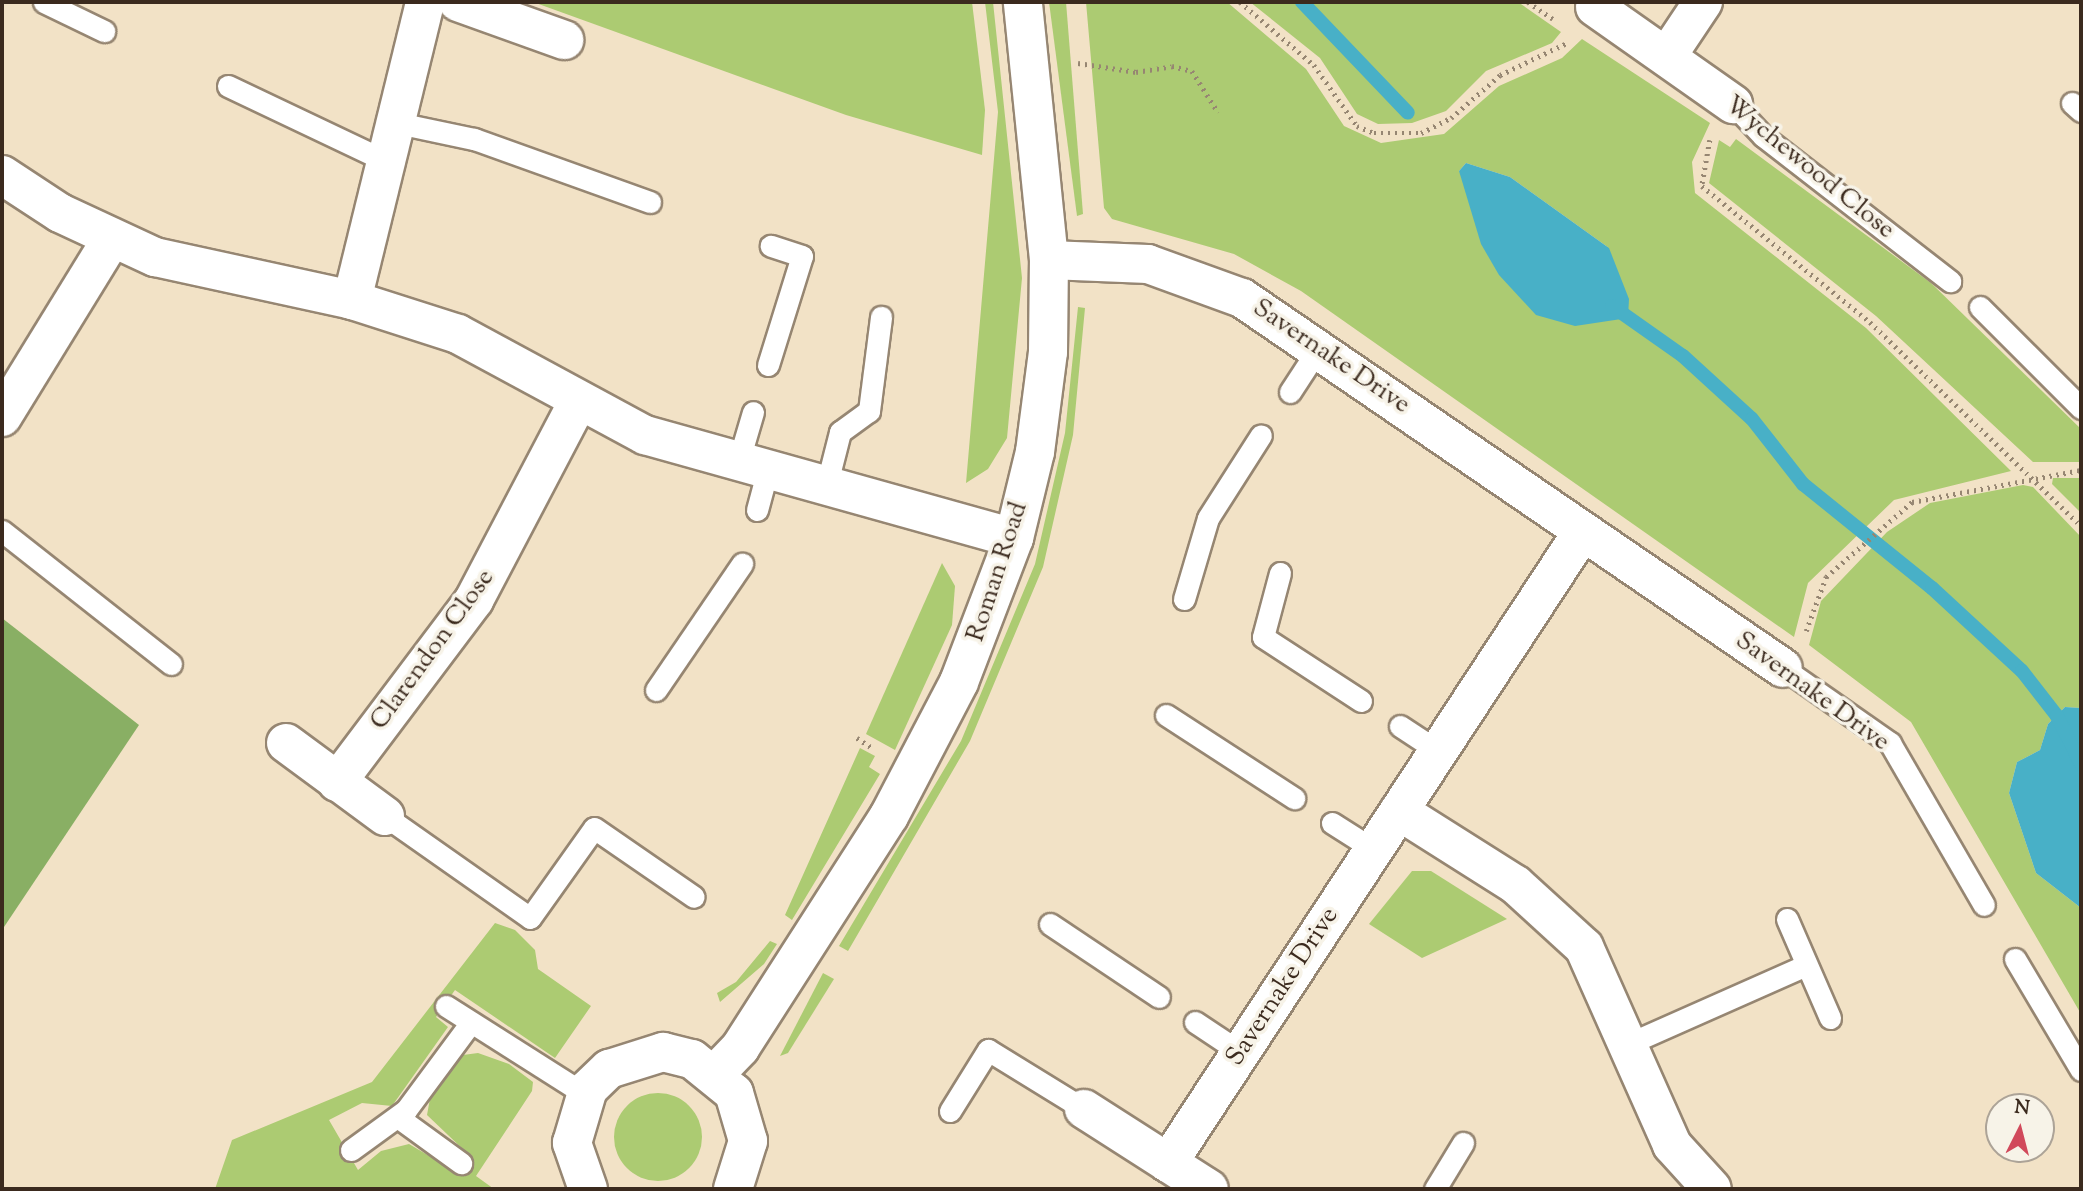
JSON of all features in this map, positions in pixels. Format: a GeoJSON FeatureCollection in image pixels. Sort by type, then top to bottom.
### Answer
{"type":"FeatureCollection","features":[{"type":"Feature","properties":{"kind":"street"},"geometry":{"type":"LineString","coordinates":[[352,300],[393,122],[425,2]]}},
{"type":"Feature","properties":{"kind":"street"},"geometry":{"type":"LineString","coordinates":[[458,2],[564,40]]}},
{"type":"Feature","properties":{"kind":"street","name":"Roman Road"},"geometry":{"type":"LineString","coordinates":[[716,1073],[740,1048],[889,816],[959,682],[1014,538],[1048,352],[1049,260],[1023,2]]}},
{"type":"Feature","properties":{"kind":"street"},"geometry":{"type":"LineString","coordinates":[[1667,56],[1703,2]]}},
{"type":"Feature","properties":{"kind":"street","name":"Wychewood Close"},"geometry":{"type":"LineString","coordinates":[[1591,4],[1733,104]]}},
{"type":"Feature","properties":{"kind":"street"},"geometry":{"type":"LineString","coordinates":[[2,175],[111,240],[155,257],[352,300],[458,334],[578,402],[645,435],[1014,538]]}},
{"type":"Feature","properties":{"kind":"street"},"geometry":{"type":"LineString","coordinates":[[2,417],[111,240]]}},
{"type":"Feature","properties":{"kind":"street","name":"Savernake Drive"},"geometry":{"type":"LineString","coordinates":[[1049,260],[1148,264],[1196,278],[1242,298],[1783,668]]}},
{"type":"Feature","properties":{"kind":"street","name":"Clarendon Close"},"geometry":{"type":"LineString","coordinates":[[337,782],[474,600],[578,402]]}},
{"type":"Feature","properties":{"kind":"street","name":"Savernake Drive"},"geometry":{"type":"LineString","coordinates":[[1168,1163],[1583,531]]}},
{"type":"Feature","properties":{"kind":"street"},"geometry":{"type":"LineString","coordinates":[[286,743],[385,816]]}},
{"type":"Feature","properties":{"kind":"street"},"geometry":{"type":"LineString","coordinates":[[1399,811],[1553,912],[1584,947],[1672,1145],[1712,1189]]}},
{"type":"Feature","properties":{"kind":"street"},"geometry":{"type":"LineString","coordinates":[[588,1189],[572,1143],[586,1095],[609,1069],[634,1057],[663,1052],[716,1073],[744,1116],[748,1141],[736,1188]]}},
{"type":"Feature","properties":{"kind":"street"},"geometry":{"type":"LineString","coordinates":[[1084,1109],[1209,1189]]}},
{"type":"Feature","properties":{"kind":"lane"},"geometry":{"type":"LineString","coordinates":[[44,2],[104,31]]}},
{"type":"Feature","properties":{"kind":"lane"},"geometry":{"type":"LineString","coordinates":[[228,86],[384,160]]}},
{"type":"Feature","properties":{"kind":"lane","name":"Wychewood Close"},"geometry":{"type":"LineString","coordinates":[[1733,104],[1763,136],[1950,281]]}},
{"type":"Feature","properties":{"kind":"lane"},"geometry":{"type":"LineString","coordinates":[[393,122],[474,138],[650,201]]}},
{"type":"Feature","properties":{"kind":"lane"},"geometry":{"type":"LineString","coordinates":[[768,365],[802,256],[771,246]]}},
{"type":"Feature","properties":{"kind":"lane"},"geometry":{"type":"LineString","coordinates":[[1980,307],[2081,408]]}},
{"type":"Feature","properties":{"kind":"lane"},"geometry":{"type":"LineString","coordinates":[[826,487],[840,432],[869,411],[881,317]]}},
{"type":"Feature","properties":{"kind":"lane"},"geometry":{"type":"LineString","coordinates":[[1290,391],[1318,349]]}},
{"type":"Feature","properties":{"kind":"lane"},"geometry":{"type":"LineString","coordinates":[[754,412],[752,467],[757,510]]}},
{"type":"Feature","properties":{"kind":"lane"},"geometry":{"type":"LineString","coordinates":[[1184,599],[1208,518],[1261,436]]}},
{"type":"Feature","properties":{"kind":"lane"},"geometry":{"type":"LineString","coordinates":[[2,531],[171,664]]}},
{"type":"Feature","properties":{"kind":"lane"},"geometry":{"type":"LineString","coordinates":[[656,690],[742,564]]}},
{"type":"Feature","properties":{"kind":"lane"},"geometry":{"type":"LineString","coordinates":[[1280,573],[1263,637],[1362,701]]}},
{"type":"Feature","properties":{"kind":"lane","name":"Savernake Drive"},"geometry":{"type":"LineString","coordinates":[[1783,668],[1890,743],[1984,905]]}},
{"type":"Feature","properties":{"kind":"lane"},"geometry":{"type":"LineString","coordinates":[[1166,715],[1294,798]]}},
{"type":"Feature","properties":{"kind":"lane"},"geometry":{"type":"LineString","coordinates":[[1400,726],[1438,751]]}},
{"type":"Feature","properties":{"kind":"lane"},"geometry":{"type":"LineString","coordinates":[[385,816],[530,918],[594,828],[694,897]]}},
{"type":"Feature","properties":{"kind":"lane"},"geometry":{"type":"LineString","coordinates":[[1332,823],[1373,849]]}},
{"type":"Feature","properties":{"kind":"lane"},"geometry":{"type":"LineString","coordinates":[[1787,919],[1830,1018]]}},
{"type":"Feature","properties":{"kind":"lane"},"geometry":{"type":"LineString","coordinates":[[1050,924],[1159,997]]}},
{"type":"Feature","properties":{"kind":"lane"},"geometry":{"type":"LineString","coordinates":[[2015,959],[2081,1070]]}},
{"type":"Feature","properties":{"kind":"lane"},"geometry":{"type":"LineString","coordinates":[[1628,1044],[1806,965]]}},
{"type":"Feature","properties":{"kind":"lane"},"geometry":{"type":"LineString","coordinates":[[446,1006],[586,1095]]}},
{"type":"Feature","properties":{"kind":"lane"},"geometry":{"type":"LineString","coordinates":[[351,1150],[398,1118],[471,1022]]}},
{"type":"Feature","properties":{"kind":"lane"},"geometry":{"type":"LineString","coordinates":[[1195,1022],[1240,1052]]}},
{"type":"Feature","properties":{"kind":"lane"},"geometry":{"type":"LineString","coordinates":[[950,1111],[988,1050],[1084,1109]]}},
{"type":"Feature","properties":{"kind":"lane"},"geometry":{"type":"LineString","coordinates":[[398,1118],[461,1163]]}},
{"type":"Feature","properties":{"kind":"lane"},"geometry":{"type":"LineString","coordinates":[[1435,1189],[1464,1143]]}},
{"type":"Feature","properties":{"kind":"path"},"geometry":{"type":"LineString","coordinates":[[1240,2],[1314,65],[1357,126],[1395,134],[1421,133],[1451,118],[1500,75],[1559,50],[1591,4]]}},
{"type":"Feature","properties":{"kind":"path"},"geometry":{"type":"LineString","coordinates":[[1079,63],[1136,72],[1172,66],[1192,71],[1218,112]]}},
{"type":"Feature","properties":{"kind":"path"},"geometry":{"type":"LineString","coordinates":[[1733,104],[1712,134],[1702,186],[1870,322],[2032,475],[2081,526]]}},
{"type":"Feature","properties":{"kind":"path"},"geometry":{"type":"LineString","coordinates":[[1783,668],[1802,641],[1814,597],[1855,552],[1912,502],[2032,475],[2081,470]]}},
{"type":"Feature","properties":{"kind":"green space"},"geometry":{"type":"Polygon","coordinates":[[[533,2],[972,2],[985,110],[982,155],[846,115],[533,2]]]}},
{"type":"Feature","properties":{"kind":"green space"},"geometry":{"type":"Polygon","coordinates":[[[985,2],[993,2],[1022,278],[1007,438],[988,469],[966,483],[998,112],[985,2]]]}},
{"type":"Feature","properties":{"kind":"green space"},"geometry":{"type":"Polygon","coordinates":[[[1049,2],[1066,2],[1083,214],[1077,216],[1049,2]]]}},
{"type":"Feature","properties":{"kind":"green space"},"geometry":{"type":"Polygon","coordinates":[[[1086,2],[1227,2],[1306,69],[1344,126],[1381,143],[1444,134],[1499,86],[1562,58],[1582,39],[1710,123],[1692,162],[1695,193],[1866,328],[2011,471],[1894,500],[1808,583],[1794,637],[1301,291],[1234,254],[1112,219],[1104,208],[1086,2]],[[1466,163],[1459,171],[1609,248],[1510,177],[1466,163]]]}},
{"type":"Feature","properties":{"kind":"green space"},"geometry":{"type":"Polygon","coordinates":[[[1250,2],[1518,2],[1561,32],[1552,43],[1486,71],[1446,111],[1412,123],[1378,124],[1357,114],[1320,58],[1250,2]]]}},
{"type":"Feature","properties":{"kind":"green space"},"geometry":{"type":"Polygon","coordinates":[[[1736,139],[1931,283],[2081,429],[2081,462],[2033,462],[1876,316],[1709,183],[1719,140],[1730,147],[1736,139]]]}},
{"type":"Feature","properties":{"kind":"green space"},"geometry":{"type":"Polygon","coordinates":[[[1078,307],[1085,308],[1073,435],[1043,567],[970,741],[848,951],[839,946],[961,741],[1035,564],[1065,433],[1078,307]]]}},
{"type":"Feature","properties":{"kind":"green space"},"geometry":{"type":"Polygon","coordinates":[[[2053,478],[2081,478],[2081,513],[2052,484],[2053,478]]]}},
{"type":"Feature","properties":{"kind":"green space"},"geometry":{"type":"Polygon","coordinates":[[[2023,485],[2033,487],[2081,537],[2081,708],[2065,707],[2048,724],[2040,750],[2017,762],[2009,793],[2036,873],[2081,908],[2081,1014],[1911,722],[1809,645],[1821,601],[1887,532],[1930,503],[2023,485]]]}},
{"type":"Feature","properties":{"kind":"green space"},"geometry":{"type":"Polygon","coordinates":[[[942,563],[955,586],[952,625],[895,750],[866,734],[942,563]]]}},
{"type":"Feature","properties":{"kind":"green space"},"geometry":{"type":"Polygon","coordinates":[[[2,618],[139,725],[2,930],[2,618]]]}},
{"type":"Feature","properties":{"kind":"green space"},"geometry":{"type":"Polygon","coordinates":[[[860,748],[875,756],[869,767],[880,774],[792,920],[785,915],[860,748]]]}},
{"type":"Feature","properties":{"kind":"green space"},"geometry":{"type":"Polygon","coordinates":[[[1412,871],[1431,871],[1507,919],[1422,958],[1369,924],[1412,871]]]}},
{"type":"Feature","properties":{"kind":"green space"},"geometry":{"type":"Polygon","coordinates":[[[495,923],[515,930],[535,950],[538,969],[591,1006],[555,1058],[455,990],[436,1017],[448,1027],[392,1106],[362,1103],[329,1120],[358,1170],[381,1151],[409,1144],[458,1173],[469,1155],[427,1115],[431,1093],[463,1055],[478,1053],[509,1064],[533,1082],[532,1091],[476,1176],[494,1189],[215,1189],[232,1140],[372,1082],[495,923]]]}},
{"type":"Feature","properties":{"kind":"green space"},"geometry":{"type":"Polygon","coordinates":[[[770,941],[777,944],[764,964],[720,1002],[717,993],[736,982],[770,941]]]}},
{"type":"Feature","properties":{"kind":"green space"},"geometry":{"type":"Polygon","coordinates":[[[823,973],[834,979],[788,1053],[780,1056],[823,973]]]}},
{"type":"Feature","properties":{"kind":"green space"},"geometry":{"type":"Polygon","coordinates":[[[658,1093],[675,1097],[689,1106],[698,1120],[702,1137],[698,1154],[689,1168],[675,1177],[658,1181],[641,1177],[627,1168],[618,1154],[614,1137],[618,1120],[627,1106],[641,1097],[658,1093]]]}},
{"type":"Feature","properties":{"kind":"water"},"geometry":{"type":"Polygon","coordinates":[[[1466,163],[1510,177],[1609,248],[1629,299],[1628,318],[1575,326],[1536,315],[1499,275],[1481,244],[1459,171],[1466,163]]]}},
{"type":"Feature","properties":{"kind":"water"},"geometry":{"type":"Polygon","coordinates":[[[2065,707],[2081,708],[2081,908],[2036,873],[2009,793],[2017,762],[2040,750],[2048,724],[2065,707]]]}},
{"type":"Feature","properties":{"kind":"waterway"},"geometry":{"type":"LineString","coordinates":[[1302,2],[1408,113]]}},
{"type":"Feature","properties":{"kind":"waterway"},"geometry":{"type":"LineString","coordinates":[[1612,306],[1683,356],[1752,419],[1803,484],[1932,588],[2022,671],[2057,716],[2081,764]]}}]}
